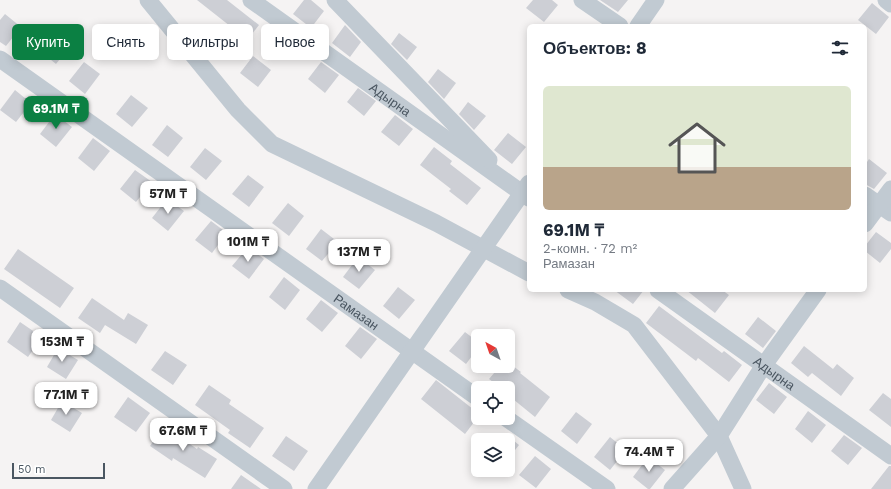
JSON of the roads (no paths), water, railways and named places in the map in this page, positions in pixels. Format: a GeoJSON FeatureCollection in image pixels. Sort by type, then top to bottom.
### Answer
{"type":"FeatureCollection","features":[{"type":"Feature","properties":{"kind":"street"},"geometry":{"type":"LineString","coordinates":[[148,0],[238,110],[272,144],[436,223],[527,271]]}},
{"type":"Feature","properties":{"kind":"street","name":"Адырна"},"geometry":{"type":"LineString","coordinates":[[251,0],[524,191]]}},
{"type":"Feature","properties":{"kind":"street"},"geometry":{"type":"LineString","coordinates":[[316,489],[524,191],[335,0]]}},
{"type":"Feature","properties":{"kind":"street"},"geometry":{"type":"LineString","coordinates":[[582,0],[617,24]]}},
{"type":"Feature","properties":{"kind":"street"},"geometry":{"type":"LineString","coordinates":[[639,24],[656,0]]}},
{"type":"Feature","properties":{"kind":"street"},"geometry":{"type":"LineString","coordinates":[[886,0],[891,4]]}},
{"type":"Feature","properties":{"kind":"street","name":"Рамазан"},"geometry":{"type":"LineString","coordinates":[[0,59],[471,393]]}},
{"type":"Feature","properties":{"kind":"street"},"geometry":{"type":"LineString","coordinates":[[867,222],[885,209],[891,189]]}},
{"type":"Feature","properties":{"kind":"street"},"geometry":{"type":"LineString","coordinates":[[867,196],[885,209]]}},
{"type":"Feature","properties":{"kind":"street"},"geometry":{"type":"LineString","coordinates":[[0,288],[284,489]]}},
{"type":"Feature","properties":{"kind":"street"},"geometry":{"type":"LineString","coordinates":[[572,292],[594,302],[634,325],[719,436],[743,489]]}},
{"type":"Feature","properties":{"kind":"street","name":"Адырна"},"geometry":{"type":"LineString","coordinates":[[661,292],[891,456]]}},
{"type":"Feature","properties":{"kind":"street"},"geometry":{"type":"LineString","coordinates":[[672,489],[719,436],[764,365],[817,292]]}},
{"type":"Feature","properties":{"kind":"street"},"geometry":{"type":"LineString","coordinates":[[515,424],[607,489]]}}]}
